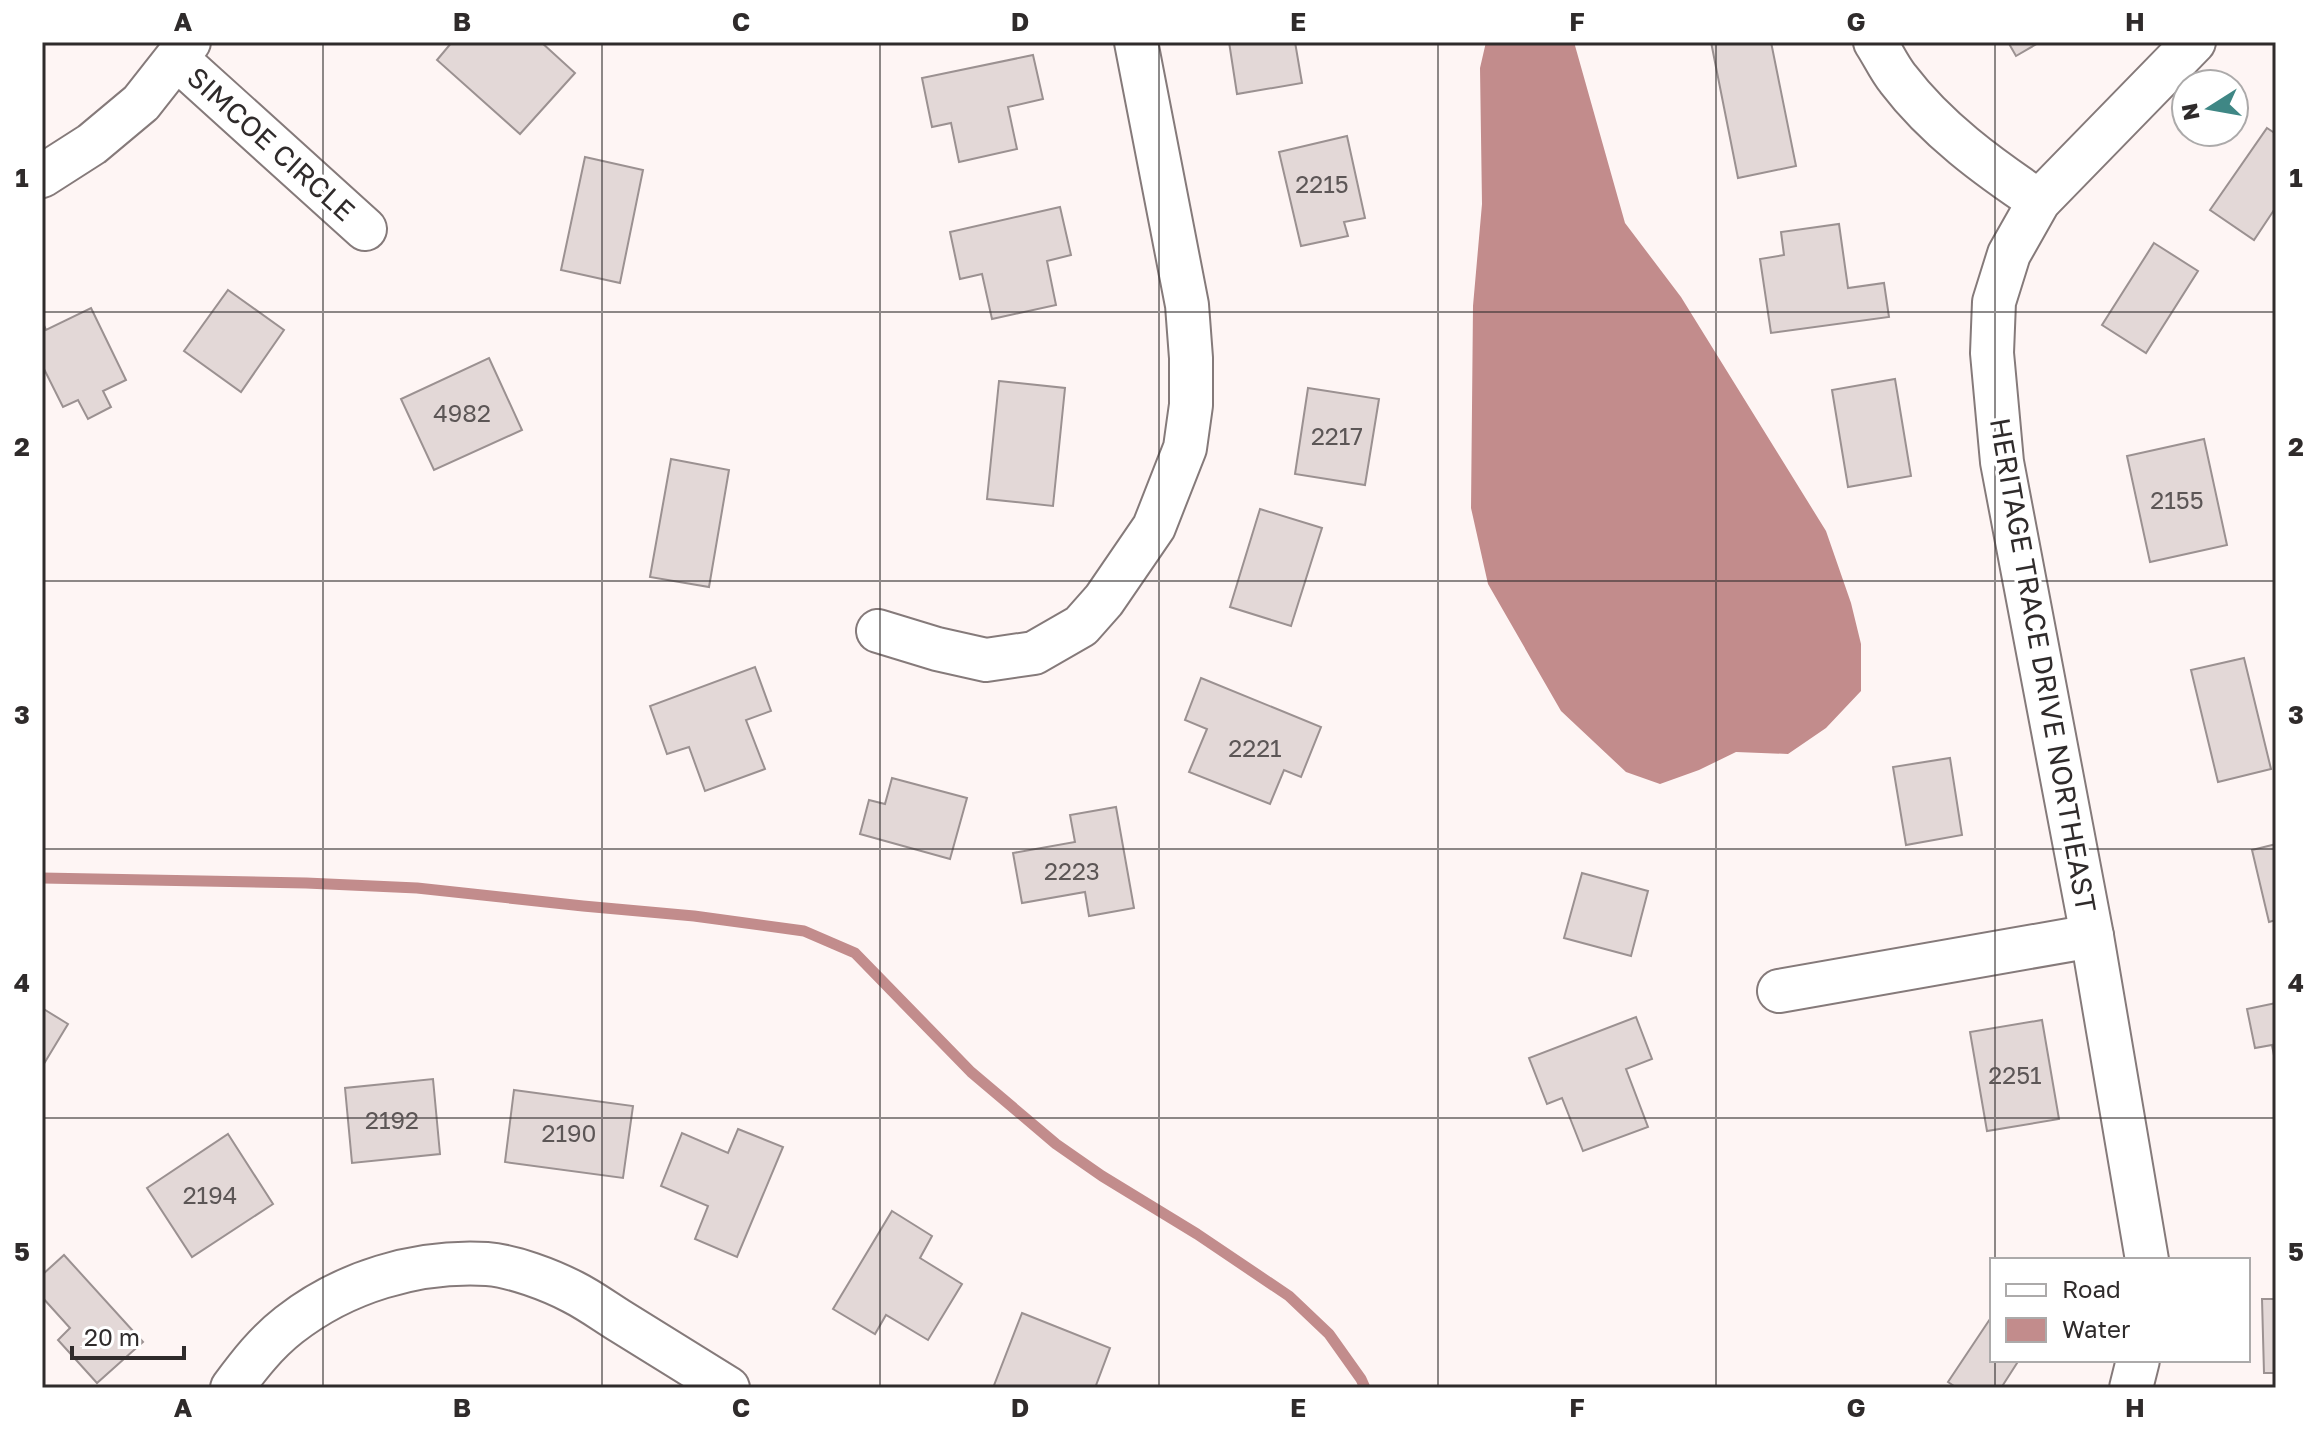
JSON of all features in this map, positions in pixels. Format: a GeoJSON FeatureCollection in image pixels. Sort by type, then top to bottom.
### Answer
{"type":"FeatureCollection","features":[{"type":"Feature","properties":{"kind":"street"},"geometry":{"type":"LineString","coordinates":[[878,631],[986,660],[1034,653],[1081,626],[1104,600],[1154,527],[1185,448],[1191,405],[1191,358],[1187,305],[1136,42]]}},
{"type":"Feature","properties":{"kind":"street"},"geometry":{"type":"LineString","coordinates":[[1875,42],[1898,79],[1947,132],[2039,201]]}},
{"type":"Feature","properties":{"kind":"street","name":"HERITAGE TRACE DRIVE NORTHEAST"},"geometry":{"type":"LineString","coordinates":[[2147,1258],[2092,936],[2002,462],[1992,353],[1994,302],[2009,254],[2039,201],[2194,42]]}},
{"type":"Feature","properties":{"kind":"street"},"geometry":{"type":"LineString","coordinates":[[42,176],[92,144],[141,103],[183,51]]}},
{"type":"Feature","properties":{"kind":"street","name":"SIMCOE CIRCLE"},"geometry":{"type":"LineString","coordinates":[[183,51],[365,229]]}},
{"type":"Feature","properties":{"kind":"street"},"geometry":{"type":"LineString","coordinates":[[1779,991],[2092,936]]}},
{"type":"Feature","properties":{"kind":"street"},"geometry":{"type":"LineString","coordinates":[[232,1388],[263,1348],[287,1326],[343,1290],[399,1272],[459,1264],[490,1264],[532,1275],[573,1292],[728,1388]]}},
{"type":"Feature","properties":{"kind":"street"},"geometry":{"type":"LineString","coordinates":[[2131,1388],[2138,1362]]}},
{"type":"Feature","properties":{"kind":"water"},"geometry":{"type":"Polygon","coordinates":[[[1486,42],[1574,42],[1625,223],[1681,297],[1826,531],[1851,603],[1861,644],[1861,691],[1826,728],[1788,754],[1736,752],[1660,784],[1626,772],[1561,711],[1488,584],[1471,508],[1473,306],[1482,204],[1480,68],[1486,42]]]}},
{"type":"Feature","properties":{"kind":"building"},"geometry":{"type":"Polygon","coordinates":[[[452,42],[541,42],[575,73],[520,134],[437,60],[452,42]]]}},
{"type":"Feature","properties":{"kind":"building"},"geometry":{"type":"Polygon","coordinates":[[[1229,42],[1295,42],[1302,83],[1237,94],[1229,42]]]}},
{"type":"Feature","properties":{"kind":"building"},"geometry":{"type":"Polygon","coordinates":[[[1711,42],[1771,42],[1796,166],[1738,178],[1711,42]]]}},
{"type":"Feature","properties":{"kind":"building"},"geometry":{"type":"Polygon","coordinates":[[[2008,42],[2040,42],[2016,56],[2008,42]]]}},
{"type":"Feature","properties":{"kind":"building"},"geometry":{"type":"Polygon","coordinates":[[[1033,55],[1043,99],[1008,107],[1017,149],[959,162],[951,123],[932,127],[922,78],[1033,55]]]}},
{"type":"Feature","properties":{"kind":"building"},"geometry":{"type":"Polygon","coordinates":[[[2267,128],[2276,134],[2276,207],[2254,240],[2210,210],[2267,128]]]}},
{"type":"Feature","properties":{"kind":"building"},"geometry":{"type":"Polygon","coordinates":[[[1347,136],[1365,218],[1344,222],[1348,236],[1301,246],[1279,152],[1347,136]]]}},
{"type":"Feature","properties":{"kind":"building"},"geometry":{"type":"Polygon","coordinates":[[[585,157],[643,170],[620,283],[561,270],[585,157]]]}},
{"type":"Feature","properties":{"kind":"building"},"geometry":{"type":"Polygon","coordinates":[[[1060,207],[1071,255],[1047,261],[1056,305],[992,319],[982,274],[960,279],[950,232],[1060,207]]]}},
{"type":"Feature","properties":{"kind":"building"},"geometry":{"type":"Polygon","coordinates":[[[1839,224],[1848,288],[1884,283],[1889,317],[1771,333],[1760,259],[1784,255],[1781,232],[1839,224]]]}},
{"type":"Feature","properties":{"kind":"building"},"geometry":{"type":"Polygon","coordinates":[[[2154,243],[2198,271],[2146,353],[2102,325],[2154,243]]]}},
{"type":"Feature","properties":{"kind":"building"},"geometry":{"type":"Polygon","coordinates":[[[228,290],[284,330],[241,392],[184,351],[228,290]]]}},
{"type":"Feature","properties":{"kind":"building"},"geometry":{"type":"Polygon","coordinates":[[[91,308],[126,380],[103,391],[111,407],[88,419],[78,400],[63,407],[42,365],[42,321],[46,330],[91,308]]]}},
{"type":"Feature","properties":{"kind":"building"},"geometry":{"type":"Polygon","coordinates":[[[489,358],[522,430],[434,470],[401,399],[489,358]]]}},
{"type":"Feature","properties":{"kind":"building"},"geometry":{"type":"Polygon","coordinates":[[[1895,379],[1911,476],[1848,487],[1832,390],[1895,379]]]}},
{"type":"Feature","properties":{"kind":"building"},"geometry":{"type":"Polygon","coordinates":[[[999,381],[1065,388],[1053,506],[987,499],[999,381]]]}},
{"type":"Feature","properties":{"kind":"building"},"geometry":{"type":"Polygon","coordinates":[[[1308,388],[1379,399],[1365,485],[1295,474],[1308,388]]]}},
{"type":"Feature","properties":{"kind":"building"},"geometry":{"type":"Polygon","coordinates":[[[2204,439],[2227,545],[2150,562],[2127,456],[2204,439]]]}},
{"type":"Feature","properties":{"kind":"building"},"geometry":{"type":"Polygon","coordinates":[[[671,459],[729,470],[709,587],[650,577],[671,459]]]}},
{"type":"Feature","properties":{"kind":"building"},"geometry":{"type":"Polygon","coordinates":[[[1260,509],[1322,528],[1291,626],[1230,607],[1260,509]]]}},
{"type":"Feature","properties":{"kind":"building"},"geometry":{"type":"Polygon","coordinates":[[[2244,658],[2271,769],[2218,782],[2191,670],[2244,658]]]}},
{"type":"Feature","properties":{"kind":"building"},"geometry":{"type":"Polygon","coordinates":[[[755,667],[771,711],[746,720],[765,769],[705,791],[689,747],[667,754],[650,706],[755,667]]]}},
{"type":"Feature","properties":{"kind":"building"},"geometry":{"type":"Polygon","coordinates":[[[1201,678],[1321,727],[1301,777],[1284,770],[1270,804],[1189,772],[1207,729],[1185,720],[1201,678]]]}},
{"type":"Feature","properties":{"kind":"building"},"geometry":{"type":"Polygon","coordinates":[[[1950,758],[1962,835],[1906,845],[1893,767],[1950,758]]]}},
{"type":"Feature","properties":{"kind":"building"},"geometry":{"type":"Polygon","coordinates":[[[892,778],[967,798],[950,859],[860,834],[869,800],[885,804],[892,778]]]}},
{"type":"Feature","properties":{"kind":"building"},"geometry":{"type":"Polygon","coordinates":[[[1116,807],[1134,908],[1089,916],[1085,892],[1022,903],[1013,853],[1075,842],[1070,815],[1116,807]]]}},
{"type":"Feature","properties":{"kind":"building"},"geometry":{"type":"Polygon","coordinates":[[[2276,844],[2276,920],[2269,922],[2252,850],[2276,844]]]}},
{"type":"Feature","properties":{"kind":"building"},"geometry":{"type":"Polygon","coordinates":[[[1582,873],[1648,891],[1631,956],[1564,938],[1582,873]]]}},
{"type":"Feature","properties":{"kind":"building"},"geometry":{"type":"Polygon","coordinates":[[[2276,1003],[2276,1066],[2272,1045],[2255,1048],[2247,1009],[2276,1003]]]}},
{"type":"Feature","properties":{"kind":"building"},"geometry":{"type":"Polygon","coordinates":[[[42,1008],[68,1024],[42,1067],[42,1008]]]}},
{"type":"Feature","properties":{"kind":"building"},"geometry":{"type":"Polygon","coordinates":[[[1636,1017],[1652,1059],[1626,1069],[1648,1127],[1583,1151],[1562,1098],[1547,1104],[1529,1058],[1636,1017]]]}},
{"type":"Feature","properties":{"kind":"building"},"geometry":{"type":"Polygon","coordinates":[[[2042,1020],[2059,1119],[1987,1131],[1970,1032],[2042,1020]]]}},
{"type":"Feature","properties":{"kind":"building"},"geometry":{"type":"Polygon","coordinates":[[[433,1079],[440,1154],[352,1163],[345,1088],[433,1079]]]}},
{"type":"Feature","properties":{"kind":"building"},"geometry":{"type":"Polygon","coordinates":[[[514,1090],[633,1106],[623,1178],[505,1162],[514,1090]]]}},
{"type":"Feature","properties":{"kind":"building"},"geometry":{"type":"Polygon","coordinates":[[[738,1129],[783,1147],[737,1257],[695,1239],[708,1206],[661,1186],[682,1133],[728,1153],[738,1129]]]}},
{"type":"Feature","properties":{"kind":"building"},"geometry":{"type":"Polygon","coordinates":[[[228,1134],[273,1204],[192,1257],[147,1188],[228,1134]]]}},
{"type":"Feature","properties":{"kind":"building"},"geometry":{"type":"Polygon","coordinates":[[[892,1211],[932,1236],[920,1258],[962,1284],[928,1340],[886,1315],[875,1334],[833,1309],[892,1211]]]}},
{"type":"Feature","properties":{"kind":"building"},"geometry":{"type":"Polygon","coordinates":[[[64,1255],[143,1342],[97,1383],[58,1340],[70,1328],[42,1297],[42,1275],[64,1255]]]}},
{"type":"Feature","properties":{"kind":"building"},"geometry":{"type":"Polygon","coordinates":[[[2262,1299],[2276,1299],[2276,1373],[2264,1373],[2262,1299]]]}},
{"type":"Feature","properties":{"kind":"building"},"geometry":{"type":"Polygon","coordinates":[[[1022,1313],[1110,1348],[1095,1388],[993,1388],[1022,1313]]]}},
{"type":"Feature","properties":{"kind":"building"},"geometry":{"type":"Polygon","coordinates":[[[1990,1319],[1990,1362],[2018,1362],[2001,1388],[1957,1388],[1948,1382],[1990,1319]]]}},
{"type":"Feature","properties":{"kind":"waterway"},"geometry":{"type":"LineString","coordinates":[[42,878],[417,888],[694,916],[804,931],[855,953],[971,1072],[1056,1144],[1289,1296],[1329,1334],[1365,1388]]}}]}
